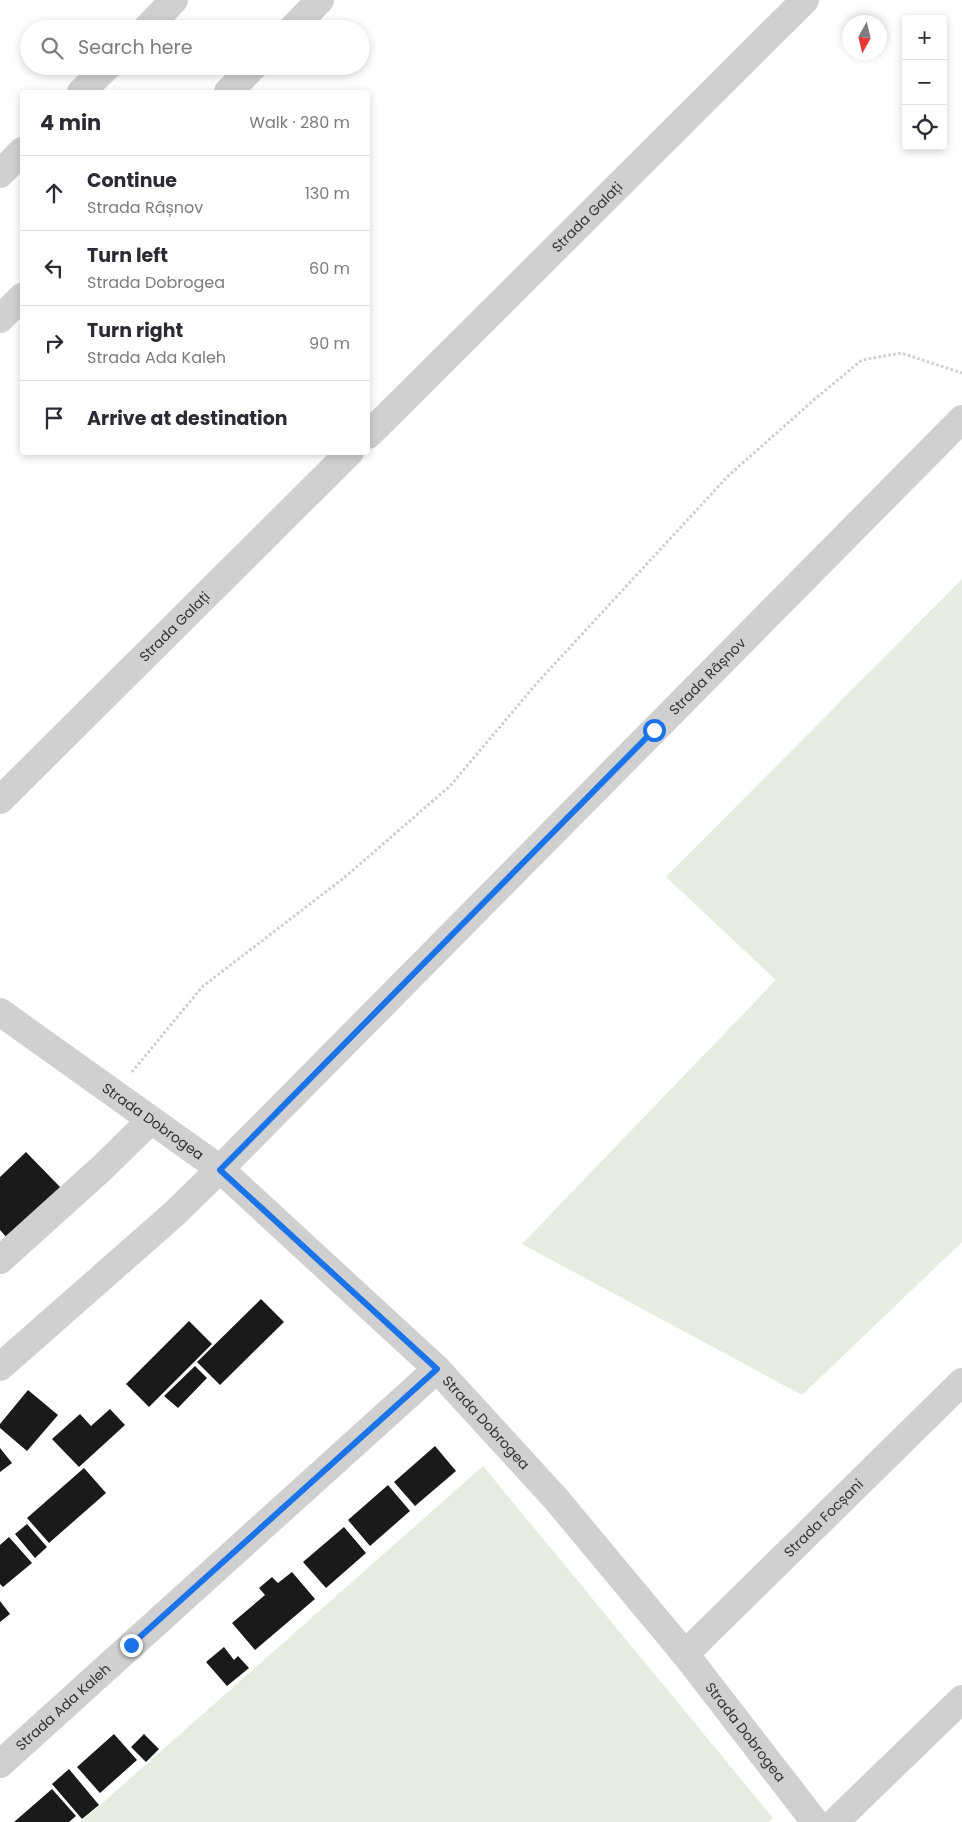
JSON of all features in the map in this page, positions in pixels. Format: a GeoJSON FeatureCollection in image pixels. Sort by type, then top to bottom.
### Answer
{"type":"FeatureCollection","features":[{"type":"Feature","properties":{"kind":"street"},"geometry":{"type":"LineString","coordinates":[[155,20],[174,0]]}},
{"type":"Feature","properties":{"kind":"street"},"geometry":{"type":"LineString","coordinates":[[301,20],[320,0]]}},
{"type":"Feature","properties":{"kind":"street","name":"Strada Galați"},"geometry":{"type":"LineString","coordinates":[[370,433],[805,0]]}},
{"type":"Feature","properties":{"kind":"street"},"geometry":{"type":"LineString","coordinates":[[84,90],[99,75]]}},
{"type":"Feature","properties":{"kind":"street"},"geometry":{"type":"LineString","coordinates":[[230,90],[245,75]]}},
{"type":"Feature","properties":{"kind":"street"},"geometry":{"type":"LineString","coordinates":[[0,174],[20,153]]}},
{"type":"Feature","properties":{"kind":"street"},"geometry":{"type":"LineString","coordinates":[[0,319],[20,299]]}},
{"type":"Feature","properties":{"kind":"street","name":"Strada Râșnov"},"geometry":{"type":"LineString","coordinates":[[0,1367],[175,1213],[220,1170],[962,419]]}},
{"type":"Feature","properties":{"kind":"street","name":"Strada Galați"},"geometry":{"type":"LineString","coordinates":[[0,800],[347,455]]}},
{"type":"Feature","properties":{"kind":"street","name":"Strada Dobrogea"},"geometry":{"type":"LineString","coordinates":[[0,1012],[220,1170],[437,1369],[556,1499],[685,1654],[814,1822]]}},
{"type":"Feature","properties":{"kind":"street"},"geometry":{"type":"LineString","coordinates":[[0,1260],[102,1168],[151,1120]]}},
{"type":"Feature","properties":{"kind":"street","name":"Strada Ada Kaleh"},"geometry":{"type":"LineString","coordinates":[[0,1764],[437,1369]]}},
{"type":"Feature","properties":{"kind":"street","name":"Strada Focșani"},"geometry":{"type":"LineString","coordinates":[[685,1654],[962,1382]]}},
{"type":"Feature","properties":{"kind":"street"},"geometry":{"type":"LineString","coordinates":[[835,1822],[962,1699]]}},
{"type":"Feature","properties":{"kind":"path"},"geometry":{"type":"LineString","coordinates":[[114,1094],[202,987],[346,877],[450,786],[536,684],[728,476],[816,398],[862,360],[891,354],[901,353],[962,373]]}},
{"type":"Feature","properties":{"kind":"shaded area"},"geometry":{"type":"Polygon","coordinates":[[[962,579],[962,1242],[802,1395],[522,1244],[776,980],[666,877],[962,579]]]}},
{"type":"Feature","properties":{"kind":"shaded area"},"geometry":{"type":"Polygon","coordinates":[[[483,1466],[773,1818],[769,1822],[81,1822],[483,1466]]]}},
{"type":"Feature","properties":{"kind":"building"},"geometry":{"type":"Polygon","coordinates":[[[26,1152],[62,1189],[8,1239],[0,1230],[0,1177],[26,1152]]]}},
{"type":"Feature","properties":{"kind":"building"},"geometry":{"type":"Polygon","coordinates":[[[261,1299],[284,1322],[220,1385],[197,1362],[261,1299]]]}},
{"type":"Feature","properties":{"kind":"building"},"geometry":{"type":"Polygon","coordinates":[[[189,1321],[212,1344],[149,1407],[126,1384],[189,1321]]]}},
{"type":"Feature","properties":{"kind":"building"},"geometry":{"type":"Polygon","coordinates":[[[195,1366],[207,1378],[178,1408],[164,1396],[195,1366]]]}},
{"type":"Feature","properties":{"kind":"building"},"geometry":{"type":"Polygon","coordinates":[[[28,1390],[58,1415],[27,1451],[0,1428],[0,1424],[28,1390]]]}},
{"type":"Feature","properties":{"kind":"building"},"geometry":{"type":"Polygon","coordinates":[[[110,1409],[125,1425],[79,1467],[52,1439],[80,1414],[91,1426],[110,1409]]]}},
{"type":"Feature","properties":{"kind":"building"},"geometry":{"type":"Polygon","coordinates":[[[435,1446],[456,1471],[415,1506],[394,1482],[435,1446]]]}},
{"type":"Feature","properties":{"kind":"building"},"geometry":{"type":"Polygon","coordinates":[[[0,1448],[12,1463],[0,1472],[0,1448]]]}},
{"type":"Feature","properties":{"kind":"building"},"geometry":{"type":"Polygon","coordinates":[[[84,1468],[106,1493],[49,1543],[27,1518],[84,1468]]]}},
{"type":"Feature","properties":{"kind":"building"},"geometry":{"type":"Polygon","coordinates":[[[388,1485],[410,1511],[370,1546],[348,1520],[388,1485]]]}},
{"type":"Feature","properties":{"kind":"building"},"geometry":{"type":"Polygon","coordinates":[[[27,1524],[47,1547],[35,1558],[15,1534],[27,1524]]]}},
{"type":"Feature","properties":{"kind":"building"},"geometry":{"type":"Polygon","coordinates":[[[344,1527],[366,1553],[326,1588],[303,1562],[344,1527]]]}},
{"type":"Feature","properties":{"kind":"building"},"geometry":{"type":"Polygon","coordinates":[[[9,1537],[32,1563],[3,1587],[0,1584],[0,1545],[9,1537]]]}},
{"type":"Feature","properties":{"kind":"building"},"geometry":{"type":"Polygon","coordinates":[[[292,1572],[315,1599],[255,1650],[232,1623],[265,1595],[259,1588],[272,1577],[278,1583],[292,1572]]]}},
{"type":"Feature","properties":{"kind":"building"},"geometry":{"type":"Polygon","coordinates":[[[0,1601],[10,1614],[0,1622],[0,1601]]]}},
{"type":"Feature","properties":{"kind":"building"},"geometry":{"type":"Polygon","coordinates":[[[224,1647],[234,1660],[238,1656],[249,1668],[227,1686],[206,1662],[224,1647]]]}},
{"type":"Feature","properties":{"kind":"building"},"geometry":{"type":"Polygon","coordinates":[[[114,1734],[137,1760],[100,1793],[77,1767],[114,1734]]]}},
{"type":"Feature","properties":{"kind":"building"},"geometry":{"type":"Polygon","coordinates":[[[144,1734],[159,1749],[146,1762],[131,1747],[144,1734]]]}},
{"type":"Feature","properties":{"kind":"building"},"geometry":{"type":"Polygon","coordinates":[[[69,1769],[99,1805],[82,1819],[52,1784],[69,1769]]]}},
{"type":"Feature","properties":{"kind":"building"},"geometry":{"type":"Polygon","coordinates":[[[52,1789],[76,1816],[69,1822],[14,1822],[52,1789]]]}},
{"type":"Feature","properties":{"kind":"route"},"geometry":{"type":"LineString","coordinates":[[131,1645],[437,1369],[220,1170],[654,730]]}}]}
